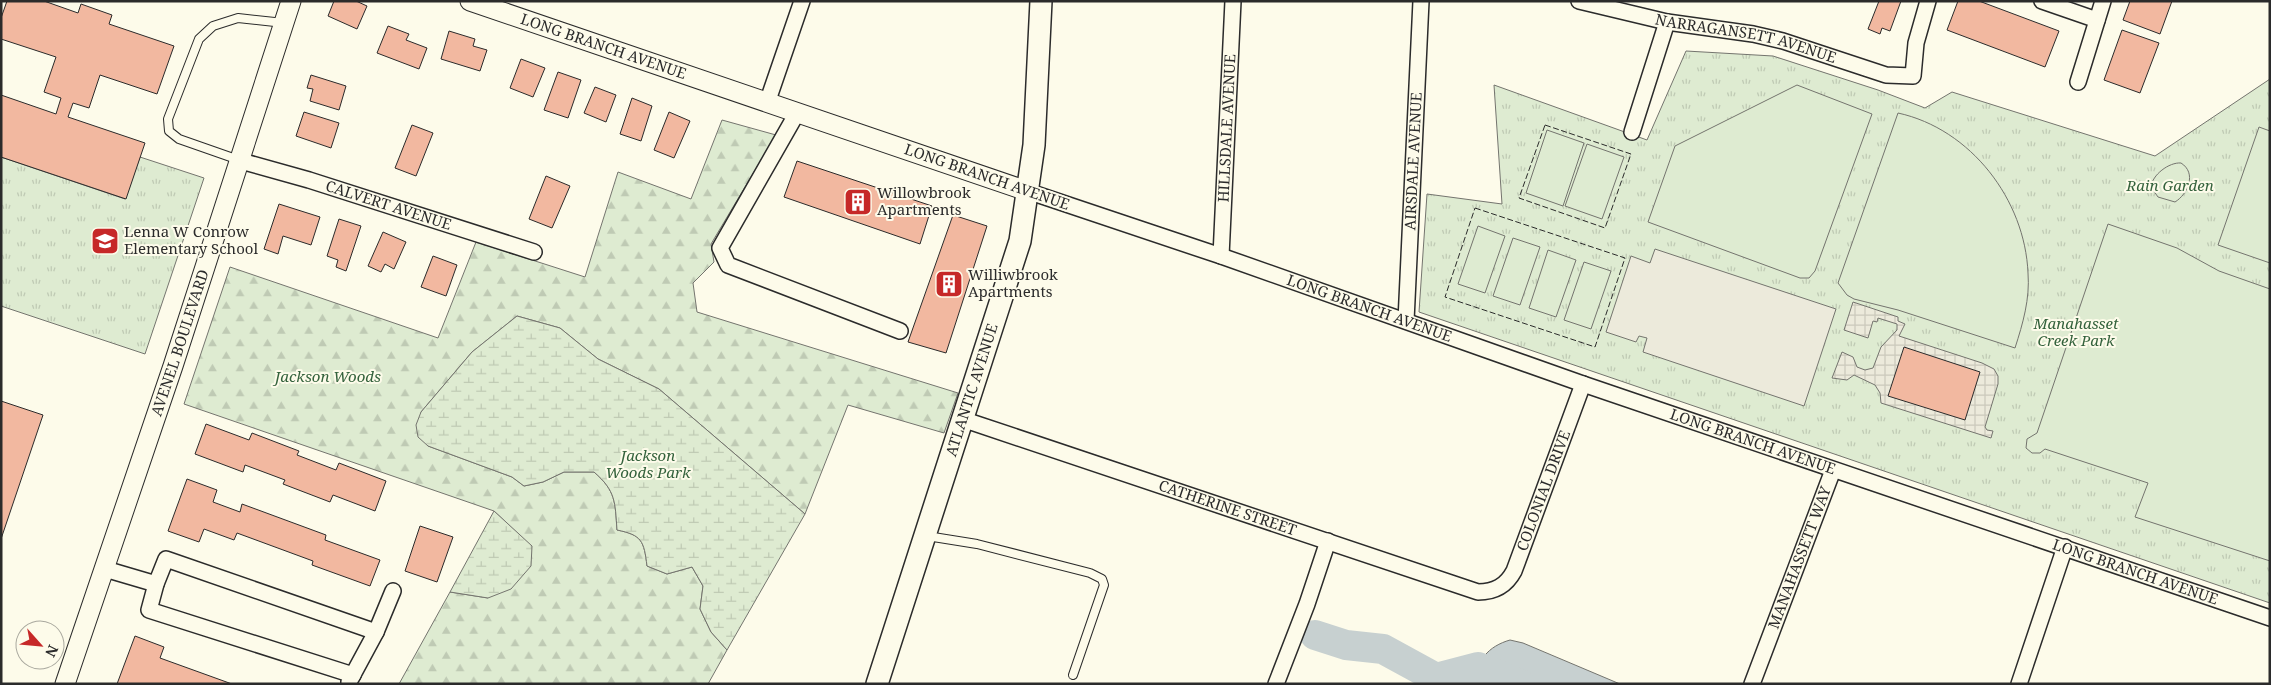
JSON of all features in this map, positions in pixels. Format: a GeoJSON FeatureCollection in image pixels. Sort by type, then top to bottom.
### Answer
{"type":"FeatureCollection","features":[{"type":"Feature","properties":{"kind":"main road","name":"ATLANTIC AVENUE"},"geometry":{"type":"LineString","coordinates":[[877,684],[1020,241],[1034,145],[1041,1]]}},
{"type":"Feature","properties":{"kind":"street","name":"AVENEL BOULEVARD"},"geometry":{"type":"LineString","coordinates":[[65,684],[241,161],[291,1]]}},
{"type":"Feature","properties":{"kind":"street","name":"LONG BRANCH AVENUE"},"geometry":{"type":"LineString","coordinates":[[470,1],[797,114],[1221,256],[1583,384],[2270,618]]}},
{"type":"Feature","properties":{"kind":"street"},"geometry":{"type":"LineString","coordinates":[[767,103],[802,1]]}},
{"type":"Feature","properties":{"kind":"street","name":"HILLSDALE AVENUE"},"geometry":{"type":"LineString","coordinates":[[1221,256],[1234,1]]}},
{"type":"Feature","properties":{"kind":"street","name":"AIRSDALE AVENUE"},"geometry":{"type":"LineString","coordinates":[[1406,321],[1421,1]]}},
{"type":"Feature","properties":{"kind":"street","name":"NARRAGANSETT AVENUE"},"geometry":{"type":"LineString","coordinates":[[1578,1],[1667,22],[1753,34],[1782,41],[1886,75],[1913,76],[1916,43],[1928,1]]}},
{"type":"Feature","properties":{"kind":"street"},"geometry":{"type":"LineString","coordinates":[[2042,1],[2097,20]]}},
{"type":"Feature","properties":{"kind":"street"},"geometry":{"type":"LineString","coordinates":[[2078,82],[2103,1]]}},
{"type":"Feature","properties":{"kind":"street"},"geometry":{"type":"LineString","coordinates":[[1632,132],[1667,22]]}},
{"type":"Feature","properties":{"kind":"street"},"geometry":{"type":"LineString","coordinates":[[797,114],[720,248],[725,261],[728,265],[900,331]]}},
{"type":"Feature","properties":{"kind":"street","name":"CALVERT AVENUE"},"geometry":{"type":"LineString","coordinates":[[241,161],[309,180],[534,252]]}},
{"type":"Feature","properties":{"kind":"street","name":"COLONIAL DRIVE"},"geometry":{"type":"LineString","coordinates":[[1494,590],[1506,583],[1514,571],[1583,384]]}},
{"type":"Feature","properties":{"kind":"street","name":"CATHERINE STREET"},"geometry":{"type":"LineString","coordinates":[[962,419],[1478,592],[1494,590]]}},
{"type":"Feature","properties":{"kind":"street","name":"MANAHASSETT WAY"},"geometry":{"type":"LineString","coordinates":[[1752,684],[1833,470]]}},
{"type":"Feature","properties":{"kind":"street"},"geometry":{"type":"LineString","coordinates":[[1276,684],[1307,604],[1328,541]]}},
{"type":"Feature","properties":{"kind":"street"},"geometry":{"type":"LineString","coordinates":[[2019,684],[2065,548]]}},
{"type":"Feature","properties":{"kind":"street"},"geometry":{"type":"LineString","coordinates":[[376,632],[166,559],[156,584],[149,610],[351,680],[376,632],[393,591]]}},
{"type":"Feature","properties":{"kind":"street"},"geometry":{"type":"LineString","coordinates":[[105,569],[156,584]]}},
{"type":"Feature","properties":{"kind":"lane"},"geometry":{"type":"LineString","coordinates":[[241,161],[179,139],[169,131],[168,119],[199,39],[213,26],[238,18],[284,23]]}},
{"type":"Feature","properties":{"kind":"lane"},"geometry":{"type":"LineString","coordinates":[[926,535],[977,544],[1090,573],[1102,579],[1104,585],[1073,675]]}},
{"type":"Feature","properties":{"kind":"green space","name":"Manahasset Creek Park"},"geometry":{"type":"Polygon","coordinates":[[[1686,51],[1773,56],[1878,90],[1925,108],[1952,92],[2155,156],[2270,79],[2270,603],[1419,312],[1427,194],[1502,204],[1494,85],[1647,140],[1686,51]]]}},
{"type":"Feature","properties":{"kind":"green space"},"geometry":{"type":"Polygon","coordinates":[[[1797,85],[1872,114],[1815,271],[1809,278],[1800,278],[1648,222],[1675,146],[1797,85]]]}},
{"type":"Feature","properties":{"kind":"green space"},"geometry":{"type":"Polygon","coordinates":[[[1898,113],[1924,121],[1949,134],[1970,151],[1989,172],[2005,195],[2017,219],[2025,246],[2028,283],[2027,302],[2015,348],[1898,310],[1854,299],[1847,295],[1838,283],[1898,113]]]}},
{"type":"Feature","properties":{"kind":"green space","name":"Jackson Woods"},"geometry":{"type":"Polygon","coordinates":[[[722,120],[776,135],[711,244],[714,262],[693,283],[697,312],[958,393],[944,433],[848,405],[805,514],[659,389],[598,359],[560,328],[517,316],[472,352],[421,412],[428,446],[512,477],[524,486],[543,482],[564,472],[594,472],[607,485],[613,498],[617,530],[632,534],[640,540],[645,551],[647,566],[667,574],[692,567],[703,586],[700,609],[711,632],[727,650],[708,684],[399,684],[450,592],[488,598],[531,546],[494,511],[184,404],[230,267],[438,338],[476,242],[585,277],[618,172],[691,199],[722,120]]]}},
{"type":"Feature","properties":{"kind":"green space"},"geometry":{"type":"Polygon","coordinates":[[[2259,127],[2270,131],[2270,263],[2218,245],[2259,127]]]}},
{"type":"Feature","properties":{"kind":"green space"},"geometry":{"type":"Polygon","coordinates":[[[1547,130],[1584,143],[1563,206],[1526,193],[1547,130]]]}},
{"type":"Feature","properties":{"kind":"green space"},"geometry":{"type":"Polygon","coordinates":[[[1587,144],[1624,157],[1602,219],[1565,206],[1587,144]]]}},
{"type":"Feature","properties":{"kind":"green space"},"geometry":{"type":"Polygon","coordinates":[[[1,157],[125,199],[140,157],[204,178],[145,354],[1,306],[1,157]]]}},
{"type":"Feature","properties":{"kind":"green space","name":"Rain Garden"},"geometry":{"type":"Polygon","coordinates":[[[2181,163],[2189,172],[2190,178],[2184,194],[2175,202],[2158,197],[2151,187],[2154,178],[2166,167],[2181,163]]]}},
{"type":"Feature","properties":{"kind":"green space"},"geometry":{"type":"Polygon","coordinates":[[[2108,224],[2177,248],[2219,271],[2270,289],[2270,561],[2135,517],[2148,483],[2045,449],[2040,453],[2032,453],[2026,448],[2027,439],[2037,433],[2108,224]]]}},
{"type":"Feature","properties":{"kind":"green space"},"geometry":{"type":"Polygon","coordinates":[[[1478,226],[1505,236],[1485,293],[1458,284],[1478,226]]]}},
{"type":"Feature","properties":{"kind":"green space"},"geometry":{"type":"Polygon","coordinates":[[[1513,238],[1540,247],[1520,305],[1493,296],[1513,238]]]}},
{"type":"Feature","properties":{"kind":"green space"},"geometry":{"type":"Polygon","coordinates":[[[1548,250],[1576,260],[1556,317],[1529,308],[1548,250]]]}},
{"type":"Feature","properties":{"kind":"green space"},"geometry":{"type":"Polygon","coordinates":[[[1584,262],[1611,271],[1591,329],[1564,320],[1584,262]]]}},
{"type":"Feature","properties":{"kind":"green space","name":"Jackson Woods Park"},"geometry":{"type":"Polygon","coordinates":[[[517,316],[560,328],[598,359],[659,389],[805,514],[727,650],[711,632],[700,609],[703,586],[692,567],[667,574],[647,566],[645,551],[640,540],[632,534],[617,530],[613,498],[607,485],[594,472],[564,472],[543,482],[524,486],[512,477],[428,446],[418,437],[416,425],[421,412],[472,352],[517,316]]]}},
{"type":"Feature","properties":{"kind":"green space"},"geometry":{"type":"Polygon","coordinates":[[[494,511],[532,546],[531,566],[511,589],[488,598],[450,592],[494,511]]]}},
{"type":"Feature","properties":{"kind":"shaded area"},"geometry":{"type":"Polygon","coordinates":[[[1655,249],[1836,309],[1804,406],[1643,352],[1647,338],[1639,336],[1636,342],[1606,332],[1631,256],[1650,263],[1655,249]]]}},
{"type":"Feature","properties":{"kind":"shaded area"},"geometry":{"type":"Polygon","coordinates":[[[1853,302],[1898,317],[1898,321],[1905,324],[1899,336],[1982,363],[1994,369],[1998,376],[1998,384],[1985,427],[1987,430],[1993,431],[1991,438],[1881,403],[1880,393],[1875,385],[1854,375],[1847,380],[1832,378],[1842,352],[1853,357],[1857,367],[1865,370],[1873,368],[1881,347],[1897,330],[1897,324],[1878,318],[1877,322],[1873,321],[1868,338],[1844,330],[1853,302]]]}},
{"type":"Feature","properties":{"kind":"shaded area"},"geometry":{"type":"Polygon","coordinates":[[[1510,640],[1523,643],[1620,684],[1478,684],[1478,668],[1485,656],[1496,646],[1510,640]]]}},
{"type":"Feature","properties":{"kind":"building"},"geometry":{"type":"Polygon","coordinates":[[[7,1],[44,1],[78,13],[81,4],[112,15],[109,24],[174,46],[157,94],[100,75],[89,108],[73,103],[68,117],[145,143],[126,199],[1,157],[1,95],[56,114],[61,98],[44,92],[56,57],[1,39],[1,18],[7,1]]]}},
{"type":"Feature","properties":{"kind":"building"},"geometry":{"type":"Polygon","coordinates":[[[334,1],[356,1],[367,6],[357,29],[328,16],[334,1]]]}},
{"type":"Feature","properties":{"kind":"building"},"geometry":{"type":"Polygon","coordinates":[[[1879,1],[1901,1],[1890,31],[1882,28],[1880,34],[1868,29],[1879,1]]]}},
{"type":"Feature","properties":{"kind":"building"},"geometry":{"type":"Polygon","coordinates":[[[1958,1],[1979,1],[2059,31],[2045,67],[1947,30],[1958,1]]]}},
{"type":"Feature","properties":{"kind":"building"},"geometry":{"type":"Polygon","coordinates":[[[2130,1],[2172,1],[2160,34],[2123,20],[2130,1]]]}},
{"type":"Feature","properties":{"kind":"building"},"geometry":{"type":"Polygon","coordinates":[[[388,26],[409,34],[406,40],[427,48],[419,69],[377,53],[388,26]]]}},
{"type":"Feature","properties":{"kind":"building"},"geometry":{"type":"Polygon","coordinates":[[[2122,30],[2159,43],[2140,93],[2104,80],[2122,30]]]}},
{"type":"Feature","properties":{"kind":"building"},"geometry":{"type":"Polygon","coordinates":[[[449,31],[475,39],[473,46],[487,50],[480,71],[441,59],[449,31]]]}},
{"type":"Feature","properties":{"kind":"building"},"geometry":{"type":"Polygon","coordinates":[[[521,59],[545,68],[533,97],[510,88],[521,59]]]}},
{"type":"Feature","properties":{"kind":"building"},"geometry":{"type":"Polygon","coordinates":[[[558,72],[581,80],[568,118],[544,110],[558,72]]]}},
{"type":"Feature","properties":{"kind":"building"},"geometry":{"type":"Polygon","coordinates":[[[311,75],[346,86],[339,110],[310,101],[313,89],[307,88],[311,75]]]}},
{"type":"Feature","properties":{"kind":"building"},"geometry":{"type":"Polygon","coordinates":[[[595,87],[616,95],[606,122],[584,113],[595,87]]]}},
{"type":"Feature","properties":{"kind":"building"},"geometry":{"type":"Polygon","coordinates":[[[632,98],[652,106],[641,141],[620,134],[632,98]]]}},
{"type":"Feature","properties":{"kind":"building"},"geometry":{"type":"Polygon","coordinates":[[[304,112],[339,123],[331,148],[296,136],[304,112]]]}},
{"type":"Feature","properties":{"kind":"building"},"geometry":{"type":"Polygon","coordinates":[[[669,112],[690,121],[674,158],[654,150],[669,112]]]}},
{"type":"Feature","properties":{"kind":"building"},"geometry":{"type":"Polygon","coordinates":[[[412,125],[433,133],[416,176],[395,168],[412,125]]]}},
{"type":"Feature","properties":{"kind":"building","name":"Willowbrook Apartments"},"geometry":{"type":"Polygon","coordinates":[[[797,161],[932,206],[920,244],[784,197],[797,161]]]}},
{"type":"Feature","properties":{"kind":"building"},"geometry":{"type":"Polygon","coordinates":[[[546,176],[570,186],[552,228],[529,219],[546,176]]]}},
{"type":"Feature","properties":{"kind":"building"},"geometry":{"type":"Polygon","coordinates":[[[279,204],[320,217],[311,245],[283,236],[278,254],[264,249],[279,204]]]}},
{"type":"Feature","properties":{"kind":"building","name":"Williwbrook Apartments"},"geometry":{"type":"Polygon","coordinates":[[[953,215],[987,226],[946,353],[908,342],[953,215]]]}},
{"type":"Feature","properties":{"kind":"building"},"geometry":{"type":"Polygon","coordinates":[[[339,219],[361,226],[346,271],[336,267],[338,260],[327,256],[339,219]]]}},
{"type":"Feature","properties":{"kind":"building"},"geometry":{"type":"Polygon","coordinates":[[[383,232],[406,242],[394,269],[385,264],[381,272],[368,266],[383,232]]]}},
{"type":"Feature","properties":{"kind":"building"},"geometry":{"type":"Polygon","coordinates":[[[433,256],[457,265],[446,296],[421,287],[433,256]]]}},
{"type":"Feature","properties":{"kind":"building"},"geometry":{"type":"Polygon","coordinates":[[[1904,347],[1980,372],[1965,420],[1888,396],[1904,347]]]}},
{"type":"Feature","properties":{"kind":"building"},"geometry":{"type":"Polygon","coordinates":[[[1,401],[43,415],[1,539],[1,401]]]}},
{"type":"Feature","properties":{"kind":"building"},"geometry":{"type":"Polygon","coordinates":[[[206,424],[249,440],[252,433],[299,451],[297,455],[336,470],[339,463],[386,481],[375,511],[333,495],[330,502],[283,484],[285,480],[245,465],[243,472],[195,454],[206,424]]]}},
{"type":"Feature","properties":{"kind":"building"},"geometry":{"type":"Polygon","coordinates":[[[187,479],[217,490],[213,502],[240,512],[242,504],[326,535],[325,540],[380,560],[370,586],[312,565],[313,561],[237,533],[234,540],[204,529],[199,542],[168,531],[187,479]]]}},
{"type":"Feature","properties":{"kind":"building"},"geometry":{"type":"Polygon","coordinates":[[[420,526],[453,537],[437,582],[405,571],[420,526]]]}},
{"type":"Feature","properties":{"kind":"building"},"geometry":{"type":"Polygon","coordinates":[[[135,636],[164,647],[160,658],[232,684],[117,684],[135,636]]]}},
{"type":"Feature","properties":{"kind":"waterway"},"geometry":{"type":"LineString","coordinates":[[1315,635],[1346,645],[1383,649],[1436,678],[1478,667],[1520,684]]}},
{"type":"Feature","properties":{"kind":"fence"},"geometry":{"type":"LineString","coordinates":[[1545,125],[1631,154],[1605,228],[1519,198],[1545,125]]}},
{"type":"Feature","properties":{"kind":"fence"},"geometry":{"type":"LineString","coordinates":[[1475,208],[1625,258],[1595,347],[1445,297],[1475,208]]}},
{"type":"Feature","properties":{"kind":"place","name":"Willowbrook Apartments"},"geometry":{"type":"Point","coordinates":[858,202]}},
{"type":"Feature","properties":{"kind":"place","name":"Lenna W Conrow Elementary School"},"geometry":{"type":"Point","coordinates":[105,241]}},
{"type":"Feature","properties":{"kind":"place","name":"Williwbrook Apartments"},"geometry":{"type":"Point","coordinates":[949,284]}}]}
